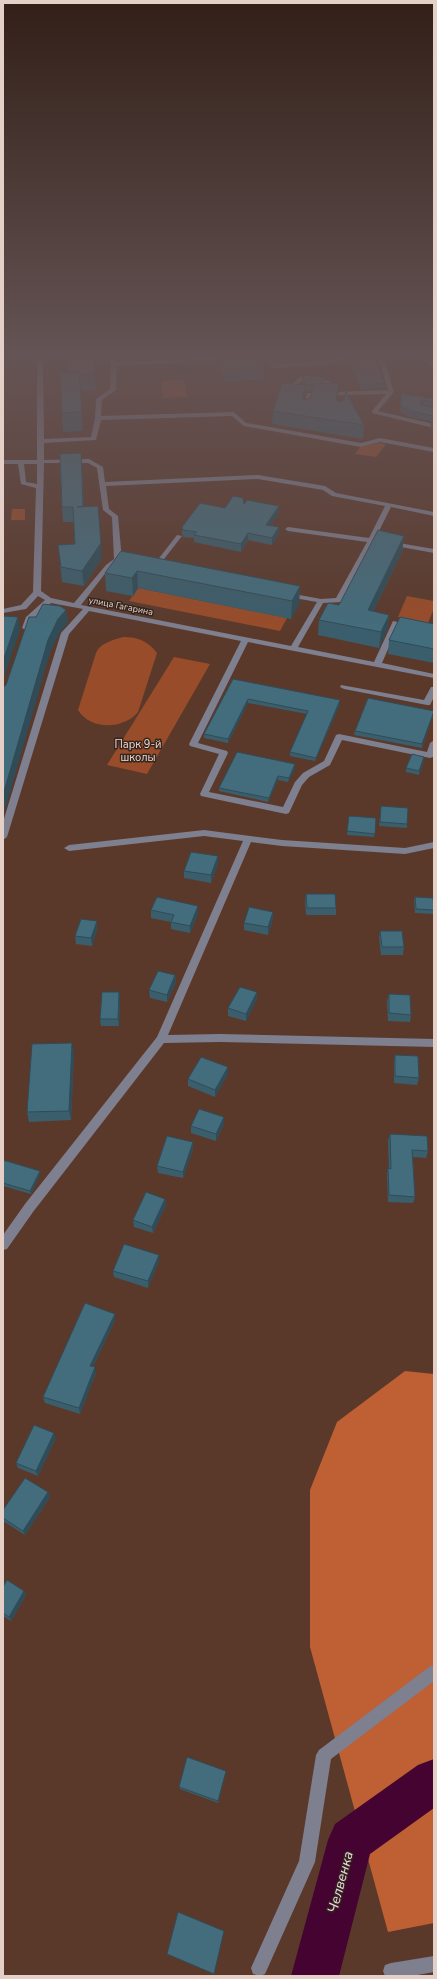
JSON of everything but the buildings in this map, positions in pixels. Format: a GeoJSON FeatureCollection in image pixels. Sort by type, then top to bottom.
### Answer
{"type":"FeatureCollection","features":[{"type":"Feature","properties":{"kind":"street"},"geometry":{"type":"LineString","coordinates":[[3,611],[23,607],[37,592],[40,450]]}},
{"type":"Feature","properties":{"kind":"street"},"geometry":{"type":"LineString","coordinates":[[3,462],[89,461],[100,467],[106,510],[115,516],[122,560],[108,566],[76,606]]}},
{"type":"Feature","properties":{"kind":"street"},"geometry":{"type":"LineString","coordinates":[[22,462],[23,483],[39,487]]}},
{"type":"Feature","properties":{"kind":"street"},"geometry":{"type":"LineString","coordinates":[[103,484],[258,477],[325,488],[334,495],[434,514]]}},
{"type":"Feature","properties":{"kind":"street"},"geometry":{"type":"LineString","coordinates":[[278,592],[321,601],[339,600],[389,505]]}},
{"type":"Feature","properties":{"kind":"street"},"geometry":{"type":"LineString","coordinates":[[288,529],[371,540],[434,551]]}},
{"type":"Feature","properties":{"kind":"street"},"geometry":{"type":"LineString","coordinates":[[155,567],[179,536]]}},
{"type":"Feature","properties":{"kind":"street","name":"улица Гагарина"},"geometry":{"type":"LineString","coordinates":[[37,592],[49,600],[76,606],[294,647],[434,676]]}},
{"type":"Feature","properties":{"kind":"street"},"geometry":{"type":"LineString","coordinates":[[24,633],[29,619],[49,600]]}},
{"type":"Feature","properties":{"kind":"street"},"geometry":{"type":"LineString","coordinates":[[294,647],[321,601]]}},
{"type":"Feature","properties":{"kind":"street"},"geometry":{"type":"LineString","coordinates":[[3,837],[65,633],[88,608]]}},
{"type":"Feature","properties":{"kind":"street"},"geometry":{"type":"LineString","coordinates":[[377,665],[396,623],[434,631]]}},
{"type":"Feature","properties":{"kind":"street"},"geometry":{"type":"LineString","coordinates":[[246,638],[193,744],[224,753],[204,794],[286,811],[298,784],[306,775],[327,763],[339,737],[430,755],[434,743]]}},
{"type":"Feature","properties":{"kind":"street"},"geometry":{"type":"LineString","coordinates":[[344,687],[431,705],[434,689]]}},
{"type":"Feature","properties":{"kind":"street"},"geometry":{"type":"LineString","coordinates":[[69,848],[204,833],[282,843],[405,851],[434,845]]}},
{"type":"Feature","properties":{"kind":"street"},"geometry":{"type":"LineString","coordinates":[[3,1245],[29,1208],[161,1039],[248,839]]}},
{"type":"Feature","properties":{"kind":"street"},"geometry":{"type":"LineString","coordinates":[[161,1039],[220,1038],[434,1043]]}},
{"type":"Feature","properties":{"kind":"street"},"geometry":{"type":"LineString","coordinates":[[258,1968],[307,1862],[324,1755],[434,1672]]}},
{"type":"Feature","properties":{"kind":"street"},"geometry":{"type":"LineString","coordinates":[[391,1971],[434,1964]]}},
{"type":"Feature","properties":{"kind":"green space"},"geometry":{"type":"Polygon","coordinates":[[[358,450],[381,450],[376,457],[355,454],[358,450]]]}},
{"type":"Feature","properties":{"kind":"green space"},"geometry":{"type":"Polygon","coordinates":[[[12,509],[25,509],[25,520],[11,520],[12,509]]]}},
{"type":"Feature","properties":{"kind":"green space"},"geometry":{"type":"Polygon","coordinates":[[[138,588],[287,618],[280,631],[129,601],[138,588]]]}},
{"type":"Feature","properties":{"kind":"green space"},"geometry":{"type":"Polygon","coordinates":[[[407,596],[434,601],[434,608],[428,623],[398,617],[407,596]]]}},
{"type":"Feature","properties":{"kind":"green space"},"geometry":{"type":"Polygon","coordinates":[[[123,637],[142,640],[150,645],[157,653],[138,712],[125,722],[116,724],[108,725],[91,722],[78,710],[96,653],[100,647],[107,642],[123,637]]]}},
{"type":"Feature","properties":{"kind":"green space","name":"Парк 9-й школы"},"geometry":{"type":"Polygon","coordinates":[[[174,657],[210,664],[147,774],[107,765],[174,657]]]}},
{"type":"Feature","properties":{"kind":"shaded area"},"geometry":{"type":"Polygon","coordinates":[[[405,1371],[434,1374],[434,1923],[388,1932],[310,1647],[310,1490],[337,1422],[405,1371]]]}},
{"type":"Feature","properties":{"kind":"waterway","name":"Челвенка"},"geometry":{"type":"LineString","coordinates":[[315,1976],[351,1840],[434,1781]]}}]}
